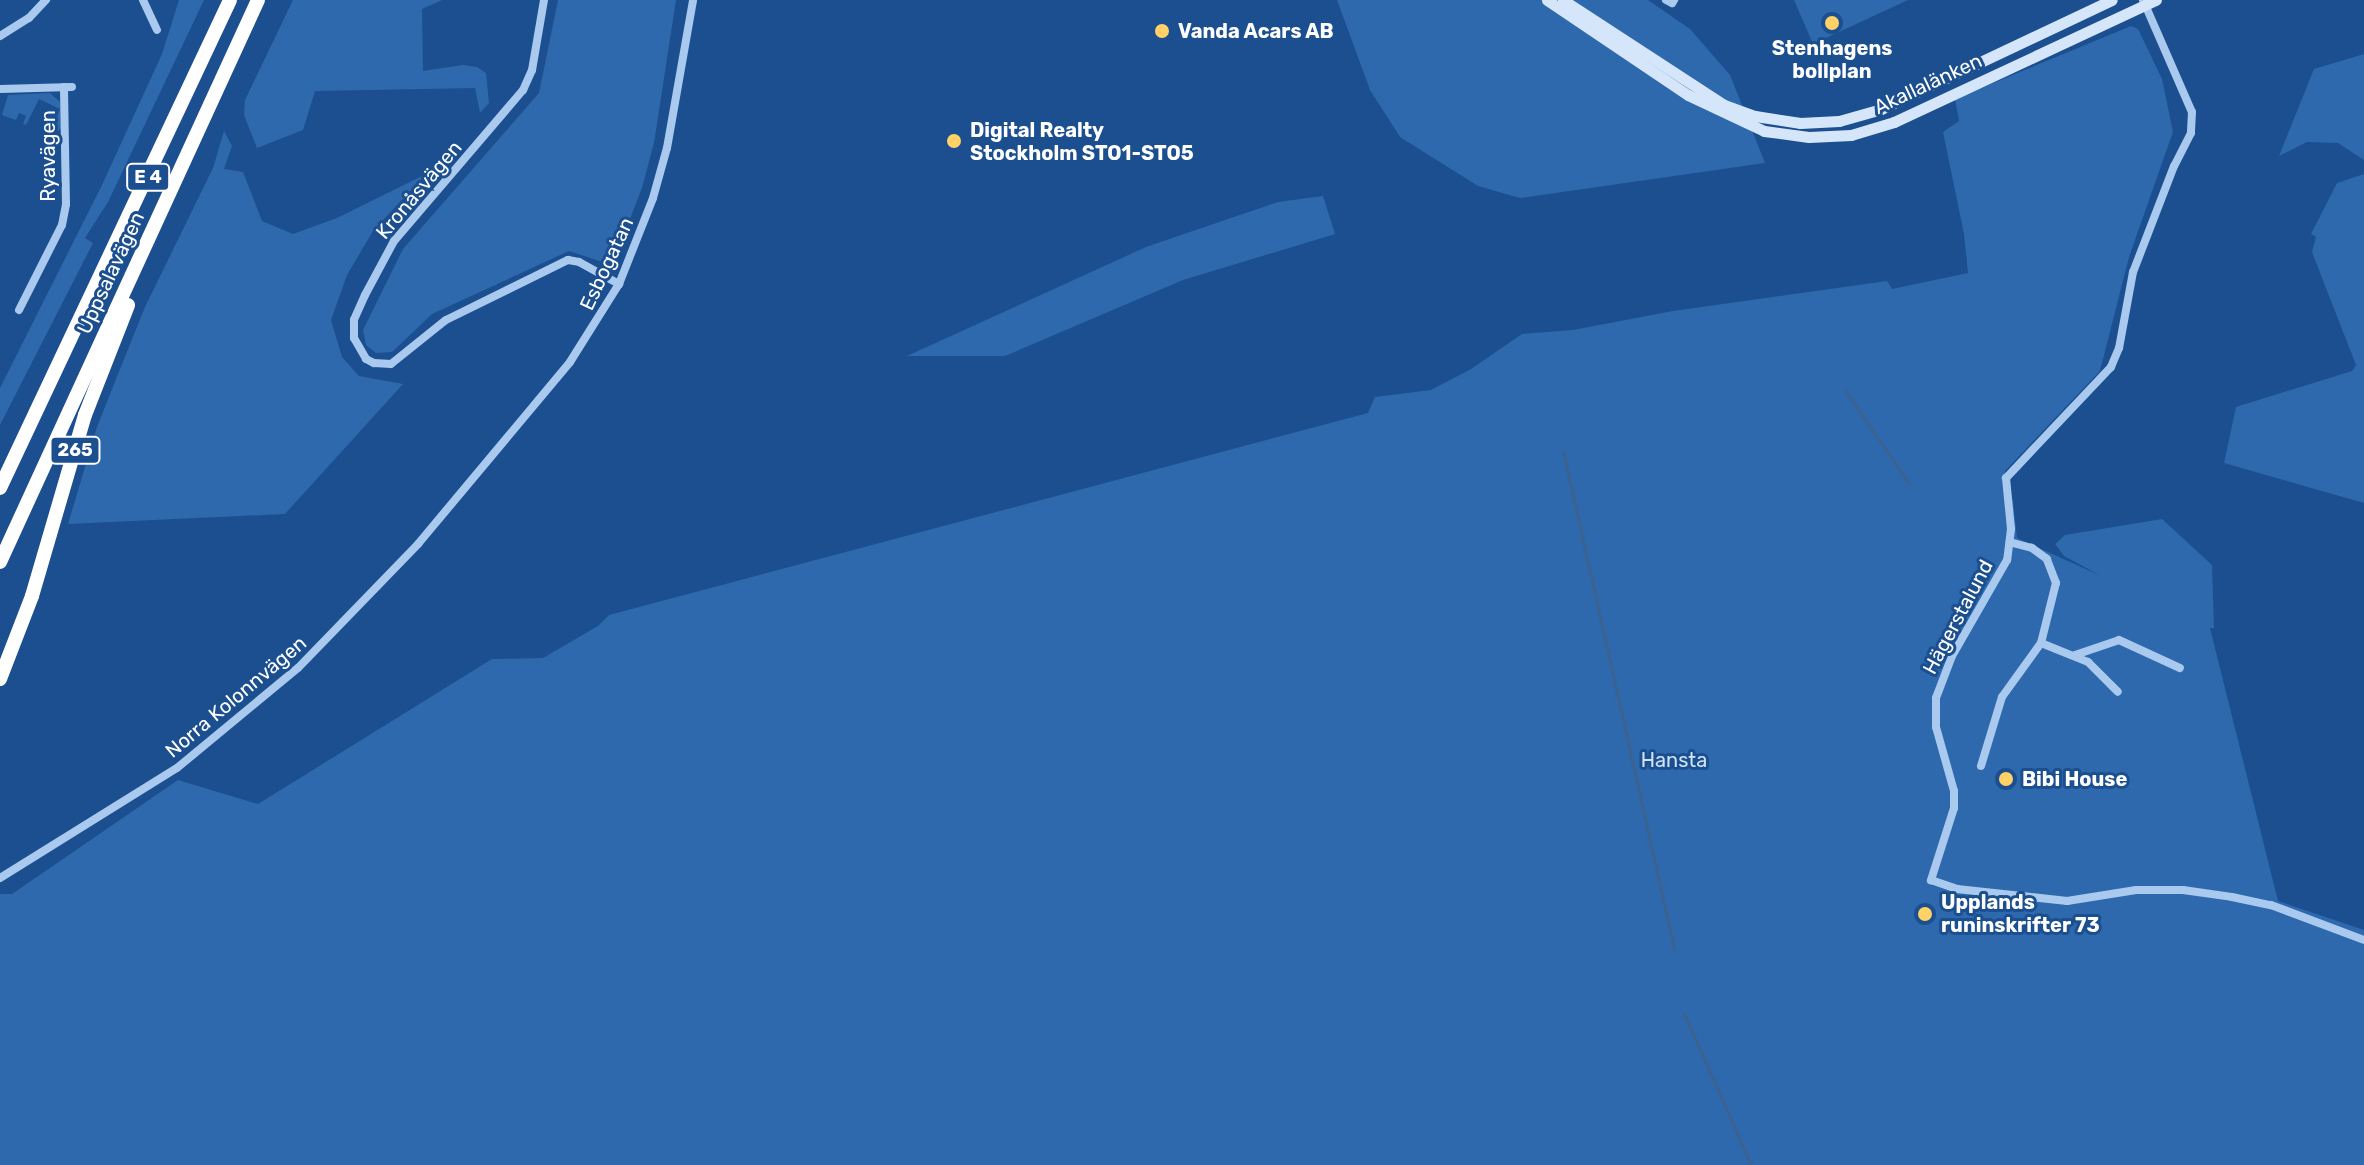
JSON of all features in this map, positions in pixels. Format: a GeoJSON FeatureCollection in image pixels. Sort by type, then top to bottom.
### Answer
{"type":"FeatureCollection","features":[{"type":"Feature","properties":{"kind":"highway","name":"Uppsalavägen"},"geometry":{"type":"LineString","coordinates":[[3,481],[230,0]]}},
{"type":"Feature","properties":{"kind":"highway","name":"Uppsalavägen"},"geometry":{"type":"LineString","coordinates":[[0,562],[258,0]]}},
{"type":"Feature","properties":{"kind":"highway","name":"265"},"geometry":{"type":"LineString","coordinates":[[0,679],[32,596],[85,415],[174,183]]}},
{"type":"Feature","properties":{"kind":"main road","name":"Akallalänken"},"geometry":{"type":"LineString","coordinates":[[1547,0],[1699,101],[1764,131],[1809,137],[1851,135],[1894,122],[2148,1]]}},
{"type":"Feature","properties":{"kind":"main road","name":"Akallalänken"},"geometry":{"type":"LineString","coordinates":[[1563,0],[1724,105],[1755,116],[1809,123],[1839,121],[1881,109],[2112,0]]}},
{"type":"Feature","properties":{"kind":"street"},"geometry":{"type":"LineString","coordinates":[[0,36],[29,18],[46,0]]}},
{"type":"Feature","properties":{"kind":"street"},"geometry":{"type":"LineString","coordinates":[[143,0],[157,30]]}},
{"type":"Feature","properties":{"kind":"street","name":"Kronåsvägen"},"geometry":{"type":"LineString","coordinates":[[544,0],[532,70],[523,90],[394,241],[354,320],[354,338],[366,359],[391,364],[446,320],[568,260],[579,262],[619,284]]}},
{"type":"Feature","properties":{"kind":"street","name":"Esbogatan"},"geometry":{"type":"LineString","coordinates":[[457,498],[570,362],[619,284],[635,250],[667,148],[693,0]]}},
{"type":"Feature","properties":{"kind":"street","name":"Hägerstalund"},"geometry":{"type":"LineString","coordinates":[[2148,1],[2192,112],[2191,133],[2174,166],[2133,272],[2119,348],[2111,367],[2006,478],[2010,542],[2000,577],[1939,686],[1936,727],[1951,781],[1954,808],[1931,880],[1957,889],[2067,901],[2136,890],[2183,890],[2271,905],[2364,940]]}},
{"type":"Feature","properties":{"kind":"street","name":"Ryavägen"},"geometry":{"type":"LineString","coordinates":[[0,89],[68,87],[66,204],[62,225],[19,310]]}},
{"type":"Feature","properties":{"kind":"street","name":"Norra Kolonnvägen"},"geometry":{"type":"LineString","coordinates":[[0,878],[177,768],[257,704],[334,635],[457,498]]}},
{"type":"Feature","properties":{"kind":"street","name":"Hägerstalund"},"geometry":{"type":"LineString","coordinates":[[1981,766],[2002,697],[2041,643],[2056,583],[2052,566],[2032,548],[2010,542]]}},
{"type":"Feature","properties":{"kind":"street"},"geometry":{"type":"LineString","coordinates":[[2075,655],[2119,640],[2180,668]]}},
{"type":"Feature","properties":{"kind":"street"},"geometry":{"type":"LineString","coordinates":[[2041,643],[2075,655],[2098,670],[2118,692]]}},
{"type":"Feature","properties":{"kind":"green space"},"geometry":{"type":"Polygon","coordinates":[[[179,0],[204,0],[108,202],[85,238],[93,243],[0,425],[0,388],[102,185],[162,54],[179,0]]]}},
{"type":"Feature","properties":{"kind":"green space"},"geometry":{"type":"Polygon","coordinates":[[[293,0],[442,0],[422,9],[423,71],[463,65],[477,67],[486,73],[489,103],[480,113],[475,88],[315,91],[303,130],[257,148],[244,115],[245,100],[293,0]]]}},
{"type":"Feature","properties":{"kind":"green space"},"geometry":{"type":"Polygon","coordinates":[[[558,0],[676,0],[654,143],[642,188],[612,265],[569,251],[432,314],[392,352],[376,353],[366,345],[363,330],[403,249],[539,93],[558,0]]]}},
{"type":"Feature","properties":{"kind":"green space"},"geometry":{"type":"Polygon","coordinates":[[[1337,0],[1648,0],[1690,29],[1730,75],[1765,163],[1520,198],[1478,186],[1400,137],[1370,90],[1337,0]]]}},
{"type":"Feature","properties":{"kind":"green space","name":"Stenhagens bollplan"},"geometry":{"type":"Polygon","coordinates":[[[1794,0],[1908,0],[1813,44],[1794,0]]]}},
{"type":"Feature","properties":{"kind":"green space","name":"Hansta"},"geometry":{"type":"Polygon","coordinates":[[[2131,26],[2138,29],[2162,79],[2173,132],[2129,257],[2100,371],[2005,471],[2013,501],[2017,538],[2101,576],[2064,556],[2055,544],[2065,535],[2162,519],[2212,565],[2214,628],[2210,628],[2278,901],[2364,930],[2364,1165],[0,1165],[0,894],[12,894],[178,780],[258,804],[492,659],[543,658],[598,626],[609,615],[1368,413],[1375,397],[1431,390],[1471,369],[1522,334],[1573,330],[1673,311],[1887,281],[1892,289],[1968,273],[1964,234],[1943,132],[1959,121],[1955,99],[2131,26]]]}},
{"type":"Feature","properties":{"kind":"green space"},"geometry":{"type":"Polygon","coordinates":[[[2364,54],[2364,160],[2338,143],[2307,142],[2279,156],[2314,69],[2364,54]]]}},
{"type":"Feature","properties":{"kind":"green space"},"geometry":{"type":"Polygon","coordinates":[[[50,93],[60,102],[62,128],[58,131],[51,129],[60,109],[39,99],[26,125],[23,124],[26,116],[19,113],[16,120],[2,115],[8,95],[50,93]]]}},
{"type":"Feature","properties":{"kind":"green space"},"geometry":{"type":"Polygon","coordinates":[[[224,131],[232,146],[224,169],[243,172],[262,221],[293,234],[337,218],[426,174],[373,231],[347,275],[331,320],[342,357],[359,376],[403,384],[285,514],[68,524],[97,427],[120,369],[145,307],[213,168],[224,131]]]}},
{"type":"Feature","properties":{"kind":"green space"},"geometry":{"type":"Polygon","coordinates":[[[2364,174],[2364,503],[2224,463],[2236,407],[2352,371],[2356,365],[2312,252],[2316,237],[2311,234],[2337,183],[2364,174]]]}},
{"type":"Feature","properties":{"kind":"green space"},"geometry":{"type":"Polygon","coordinates":[[[1323,196],[1335,234],[1183,280],[1005,356],[907,356],[1146,247],[1278,202],[1323,196]]]}},
{"type":"Feature","properties":{"kind":"waterway"},"geometry":{"type":"LineString","coordinates":[[1846,391],[1909,484]]}},
{"type":"Feature","properties":{"kind":"waterway"},"geometry":{"type":"LineString","coordinates":[[1563,451],[1674,949]]}},
{"type":"Feature","properties":{"kind":"waterway"},"geometry":{"type":"LineString","coordinates":[[1684,1013],[1751,1165]]}},
{"type":"Feature","properties":{"kind":"place","name":"Stenhagens bollplan"},"geometry":{"type":"Point","coordinates":[1832,23]}},
{"type":"Feature","properties":{"kind":"place","name":"Vanda Acars AB"},"geometry":{"type":"Point","coordinates":[1162,31]}},
{"type":"Feature","properties":{"kind":"place","name":"Digital Realty Stockholm STO1-STO5"},"geometry":{"type":"Point","coordinates":[954,141]}},
{"type":"Feature","properties":{"kind":"place","name":"Bibi House"},"geometry":{"type":"Point","coordinates":[2006,779]}},
{"type":"Feature","properties":{"kind":"place","name":"Upplands runinskrifter 73"},"geometry":{"type":"Point","coordinates":[1925,914]}}]}
